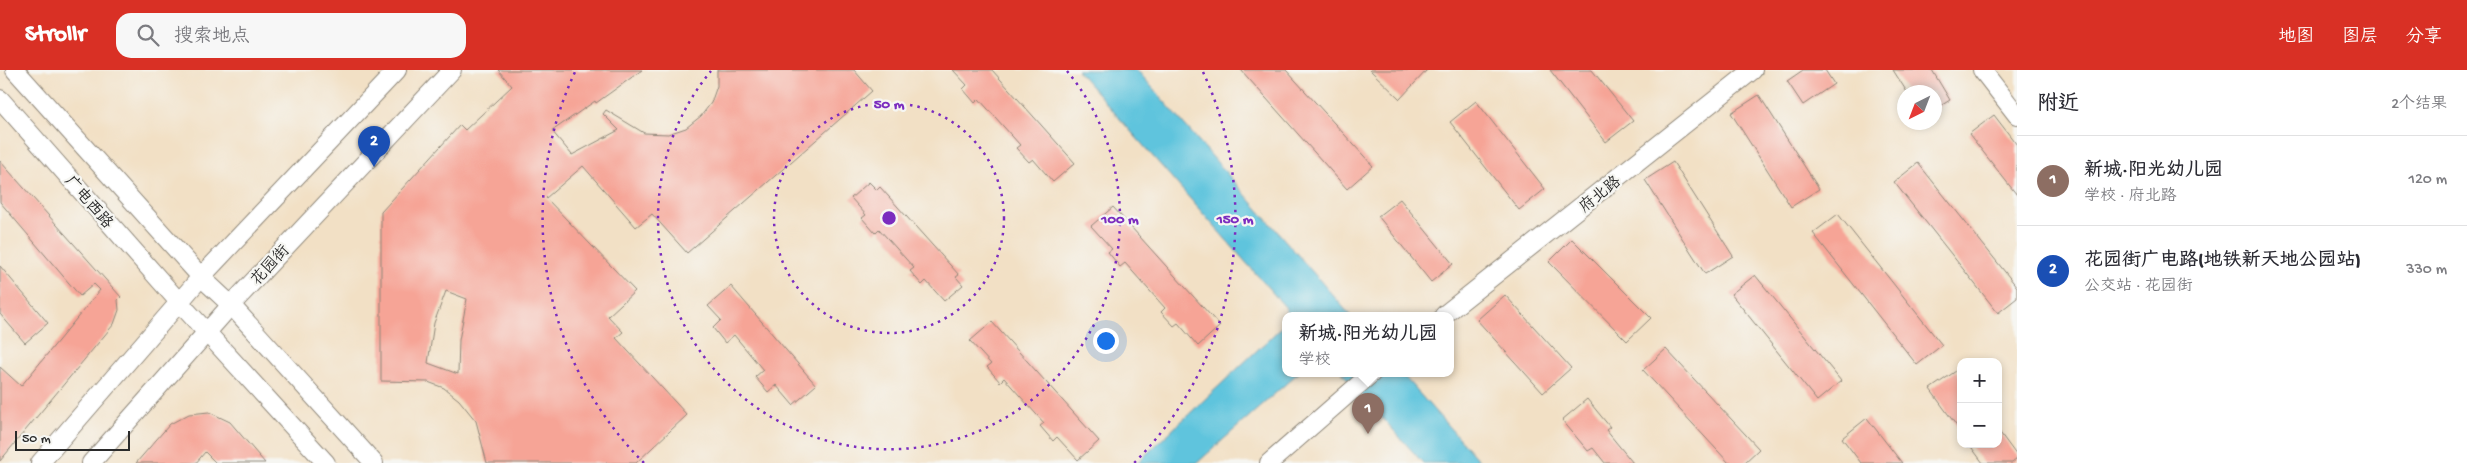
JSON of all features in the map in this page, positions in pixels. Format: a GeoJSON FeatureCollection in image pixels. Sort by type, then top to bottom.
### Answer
{"type":"FeatureCollection","features":[{"type":"Feature","properties":{"kind":"main road"},"geometry":{"type":"LineString","coordinates":[[15,70],[201,277],[231,305],[374,463]]}},
{"type":"Feature","properties":{"kind":"main road"},"geometry":{"type":"LineString","coordinates":[[40,463],[201,277],[397,70]]}},
{"type":"Feature","properties":{"kind":"main road","name":"花园街"},"geometry":{"type":"LineString","coordinates":[[91,463],[206,332],[452,70]]}},
{"type":"Feature","properties":{"kind":"main road","name":"府北路"},"geometry":{"type":"LineString","coordinates":[[1448,312],[1753,70]]}},
{"type":"Feature","properties":{"kind":"main road"},"geometry":{"type":"LineString","coordinates":[[1982,70],[2017,115]]}},
{"type":"Feature","properties":{"kind":"main road","name":"广电西路"},"geometry":{"type":"LineString","coordinates":[[0,99],[206,332]]}},
{"type":"Feature","properties":{"kind":"main road"},"geometry":{"type":"LineString","coordinates":[[206,332],[326,463]]}},
{"type":"Feature","properties":{"kind":"main road"},"geometry":{"type":"LineString","coordinates":[[1269,463],[1367,377]]}},
{"type":"Feature","properties":{"kind":"water"},"geometry":{"type":"Polygon","coordinates":[[[1077,70],[1137,70],[1347,312],[1287,312],[1286,308],[1077,70]]]}},
{"type":"Feature","properties":{"kind":"water"},"geometry":{"type":"Polygon","coordinates":[[[1282,327],[1282,377],[1294,377],[1197,463],[1137,463],[1282,327]]]}},
{"type":"Feature","properties":{"kind":"water"},"geometry":{"type":"Polygon","coordinates":[[[1346,377],[1405,377],[1481,463],[1423,463],[1346,377]]]}},
{"type":"Feature","properties":{"kind":"building"},"geometry":{"type":"Polygon","coordinates":[[[498,70],[642,70],[596,103],[595,101],[552,131],[572,155],[619,130],[603,114],[606,110],[644,133],[668,134],[686,128],[701,116],[711,103],[717,86],[717,70],[854,70],[872,91],[687,253],[652,214],[636,227],[583,166],[546,198],[635,291],[608,316],[623,332],[616,338],[687,415],[636,463],[487,463],[476,421],[459,400],[444,388],[428,382],[381,381],[381,212],[460,125],[465,130],[512,86],[498,70]],[[446,291],[434,323],[428,363],[458,374],[459,340],[467,299],[446,291]]]}},
{"type":"Feature","properties":{"kind":"building"},"geometry":{"type":"Polygon","coordinates":[[[953,70],[992,70],[1075,163],[1053,182],[1033,159],[1029,162],[1016,148],[1020,145],[979,99],[975,103],[963,89],[967,85],[953,70]]]}},
{"type":"Feature","properties":{"kind":"building"},"geometry":{"type":"Polygon","coordinates":[[[1241,70],[1286,70],[1373,166],[1347,189],[1241,70]]]}},
{"type":"Feature","properties":{"kind":"building"},"geometry":{"type":"Polygon","coordinates":[[[1370,70],[1427,70],[1400,99],[1370,70]]]}},
{"type":"Feature","properties":{"kind":"building"},"geometry":{"type":"Polygon","coordinates":[[[1550,70],[1592,70],[1633,121],[1606,142],[1550,70]]]}},
{"type":"Feature","properties":{"kind":"building"},"geometry":{"type":"Polygon","coordinates":[[[1803,70],[1825,70],[1834,84],[1803,105],[1787,81],[1803,70]]]}},
{"type":"Feature","properties":{"kind":"building"},"geometry":{"type":"Polygon","coordinates":[[[1893,70],[1932,70],[1941,85],[1903,85],[1893,70]]]}},
{"type":"Feature","properties":{"kind":"building"},"geometry":{"type":"Polygon","coordinates":[[[1942,87],[1950,100],[1942,105],[1942,87]]]}},
{"type":"Feature","properties":{"kind":"building"},"geometry":{"type":"Polygon","coordinates":[[[1759,95],[1819,189],[1791,207],[1731,113],[1759,95]]]}},
{"type":"Feature","properties":{"kind":"building"},"geometry":{"type":"Polygon","coordinates":[[[1476,101],[1545,189],[1519,210],[1450,122],[1476,101]]]}},
{"type":"Feature","properties":{"kind":"building"},"geometry":{"type":"Polygon","coordinates":[[[1994,115],[2017,145],[2017,195],[1969,134],[1994,115]]]}},
{"type":"Feature","properties":{"kind":"building"},"geometry":{"type":"Polygon","coordinates":[[[0,161],[121,297],[118,300],[119,310],[114,324],[0,461],[0,367],[21,386],[100,290],[94,284],[80,296],[0,202],[0,161]]]}},
{"type":"Feature","properties":{"kind":"building"},"geometry":{"type":"Polygon","coordinates":[[[1673,162],[1733,256],[1705,274],[1645,180],[1673,162]]]}},
{"type":"Feature","properties":{"kind":"building"},"geometry":{"type":"Polygon","coordinates":[[[1918,163],[2017,287],[2017,298],[1998,313],[1894,182],[1918,163]]]}},
{"type":"Feature","properties":{"kind":"building"},"geometry":{"type":"Polygon","coordinates":[[[869,182],[877,190],[880,187],[959,275],[956,277],[963,285],[944,301],[926,281],[922,285],[910,271],[914,268],[879,229],[875,233],[862,218],[866,215],[851,198],[869,182]]]}},
{"type":"Feature","properties":{"kind":"building"},"geometry":{"type":"Polygon","coordinates":[[[1400,199],[1453,264],[1431,282],[1378,216],[1400,199]]]}},
{"type":"Feature","properties":{"kind":"building"},"geometry":{"type":"Polygon","coordinates":[[[1113,207],[1220,326],[1198,346],[1178,323],[1174,326],[1161,312],[1165,308],[1125,263],[1120,267],[1108,252],[1112,249],[1091,226],[1113,207]]]}},
{"type":"Feature","properties":{"kind":"building"},"geometry":{"type":"Polygon","coordinates":[[[1838,214],[1942,345],[1917,365],[1813,233],[1838,214]]]}},
{"type":"Feature","properties":{"kind":"building"},"geometry":{"type":"Polygon","coordinates":[[[1572,239],[1651,318],[1627,341],[1549,262],[1572,239]]]}},
{"type":"Feature","properties":{"kind":"building"},"geometry":{"type":"Polygon","coordinates":[[[0,266],[48,323],[25,343],[0,314],[0,266]]]}},
{"type":"Feature","properties":{"kind":"building"},"geometry":{"type":"Polygon","coordinates":[[[1755,275],[1841,381],[1817,401],[1731,294],[1755,275]]]}},
{"type":"Feature","properties":{"kind":"building"},"geometry":{"type":"Polygon","coordinates":[[[731,286],[816,385],[793,405],[776,385],[768,392],[755,377],[763,370],[734,335],[725,343],[713,328],[721,320],[708,306],[731,286]]]}},
{"type":"Feature","properties":{"kind":"building"},"geometry":{"type":"Polygon","coordinates":[[[1505,295],[1571,368],[1543,393],[1477,320],[1505,295]]]}},
{"type":"Feature","properties":{"kind":"building"},"geometry":{"type":"Polygon","coordinates":[[[992,322],[1099,441],[1078,460],[1057,437],[1053,441],[1040,426],[1044,423],[1004,378],[1000,382],[987,367],[991,364],[970,341],[992,322]]]}},
{"type":"Feature","properties":{"kind":"building"},"geometry":{"type":"Polygon","coordinates":[[[1666,349],[1759,449],[1744,463],[1729,463],[1643,370],[1666,349]]]}},
{"type":"Feature","properties":{"kind":"building"},"geometry":{"type":"Polygon","coordinates":[[[1956,371],[1957,426],[1930,389],[1956,371]]]}},
{"type":"Feature","properties":{"kind":"building"},"geometry":{"type":"Polygon","coordinates":[[[1587,399],[1610,427],[1606,430],[1633,463],[1605,463],[1593,448],[1588,451],[1562,420],[1587,399]]]}},
{"type":"Feature","properties":{"kind":"building"},"geometry":{"type":"Polygon","coordinates":[[[209,412],[230,422],[265,463],[216,463],[205,452],[196,463],[136,463],[170,424],[189,414],[209,412]]]}},
{"type":"Feature","properties":{"kind":"building"},"geometry":{"type":"Polygon","coordinates":[[[1867,418],[1902,463],[1861,463],[1842,438],[1867,418]]]}},
{"type":"Feature","properties":{"kind":"building"},"geometry":{"type":"Polygon","coordinates":[[[2002,435],[2017,456],[2017,459],[2012,463],[1983,463],[1972,448],[2002,448],[2002,435]]]}},
{"type":"Feature","properties":{"kind":"place","name":"花园街广电路(地铁新天地公园站)"},"geometry":{"type":"Point","coordinates":[374,167]}},
{"type":"Feature","properties":{"kind":"place","name":"新城·阳光幼儿园"},"geometry":{"type":"Point","coordinates":[1368,434]}}]}
